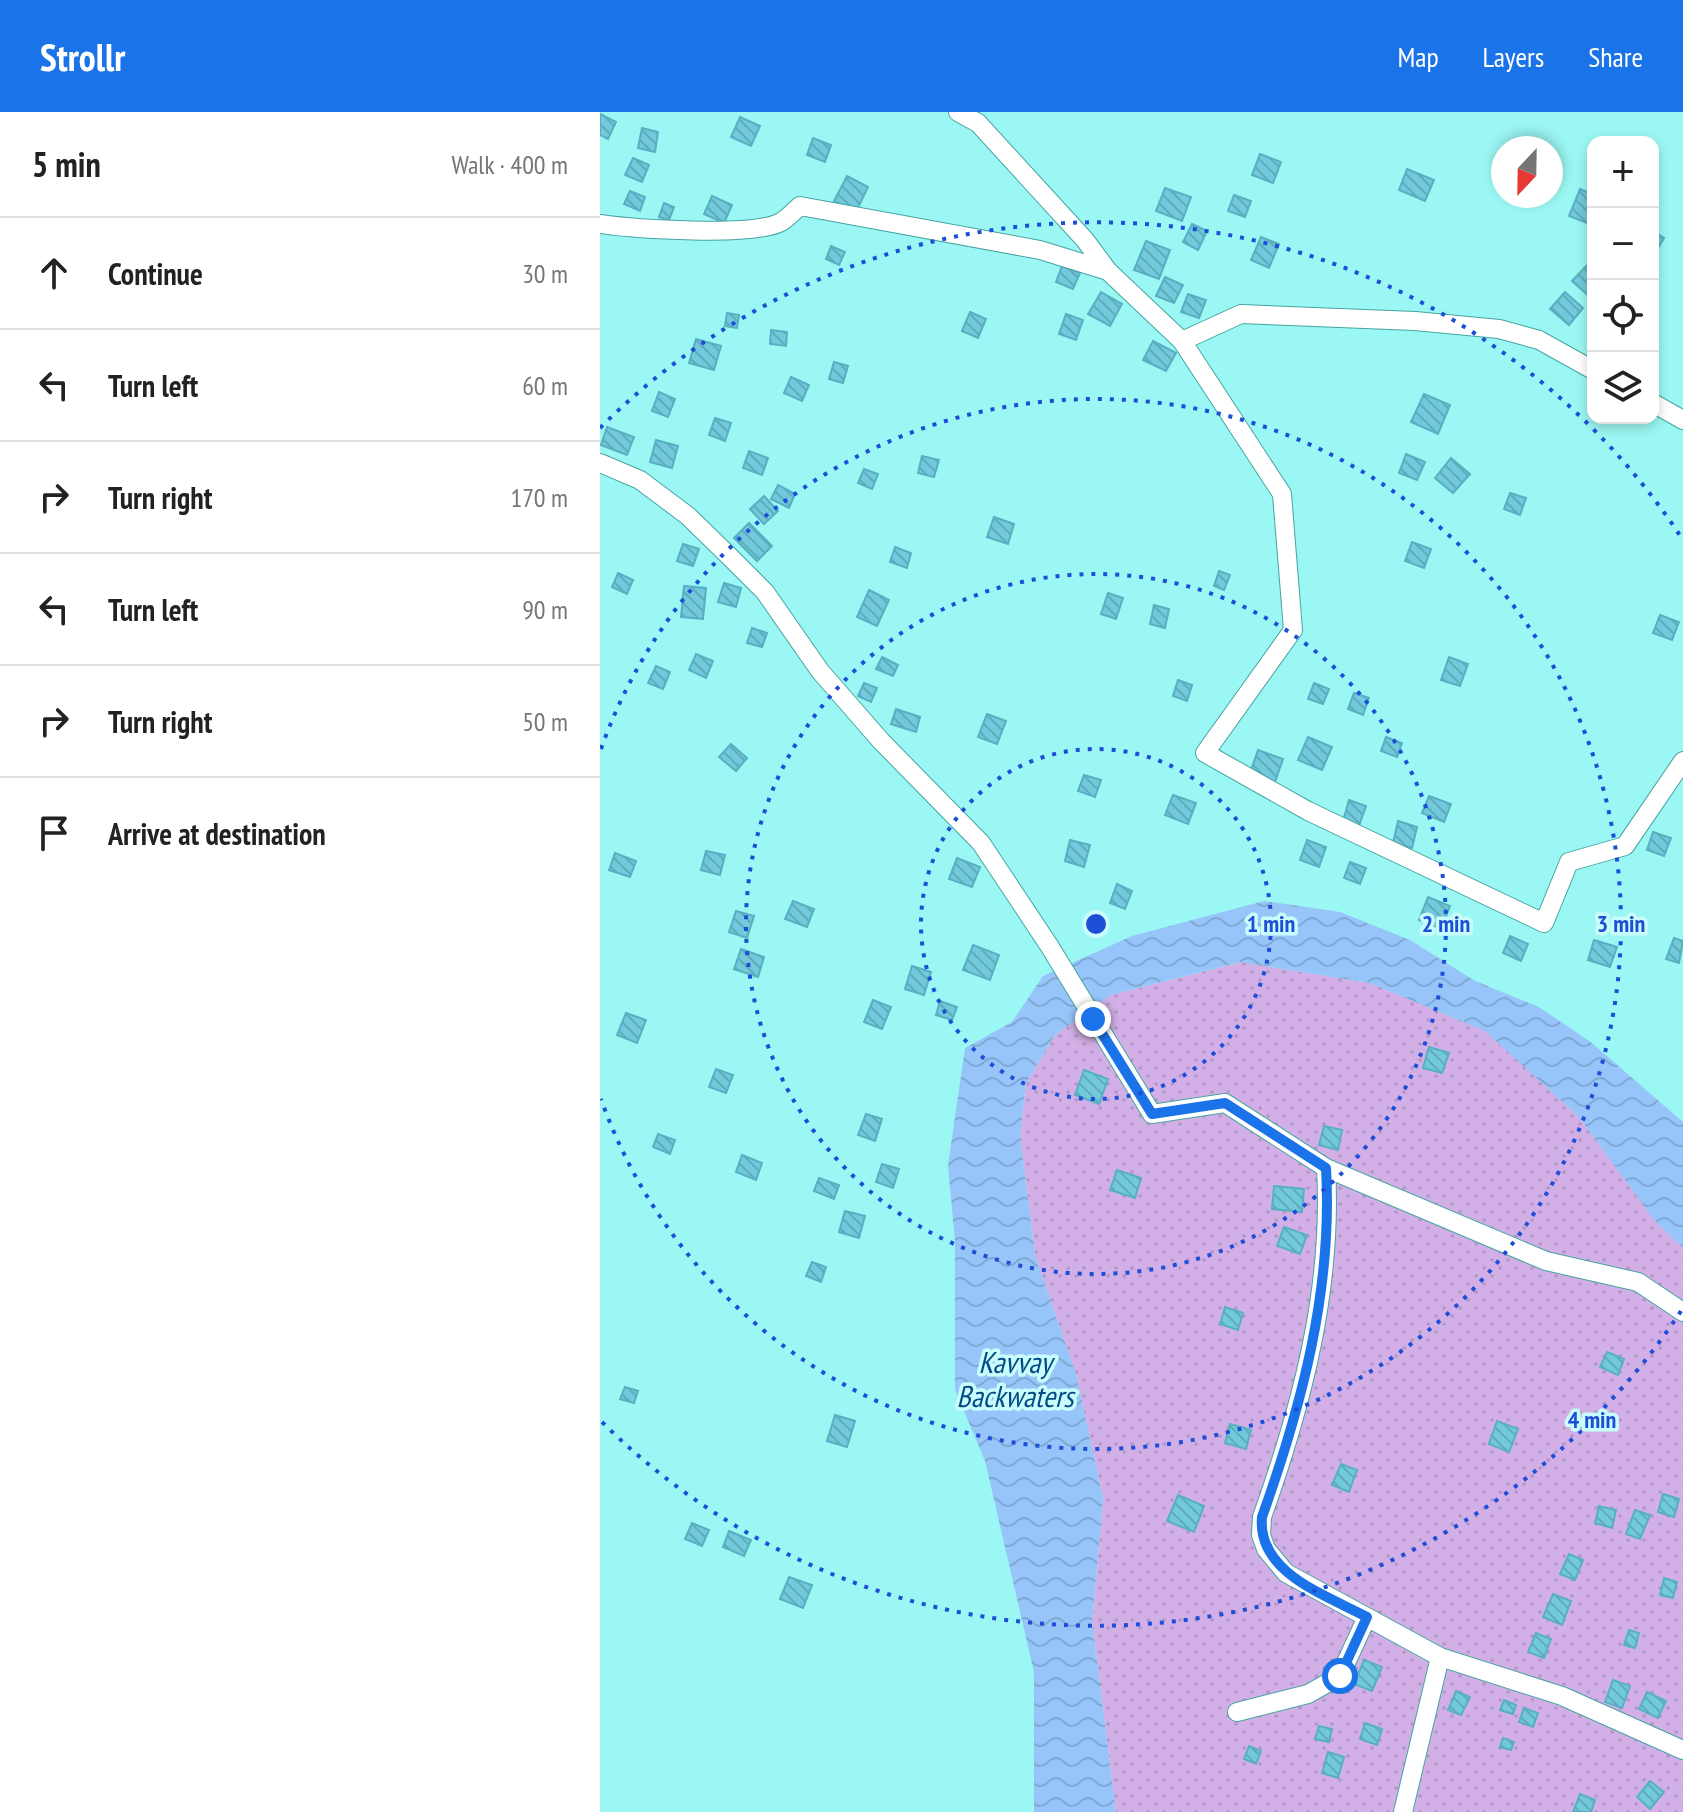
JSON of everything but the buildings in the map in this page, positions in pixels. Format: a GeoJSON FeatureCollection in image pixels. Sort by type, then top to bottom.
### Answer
{"type":"FeatureCollection","features":[{"type":"Feature","properties":{"kind":"street"},"geometry":{"type":"LineString","coordinates":[[958,112],[978,123],[1085,240],[1108,271],[1182,341],[1282,494],[1293,630],[1205,753],[1308,811],[1544,923],[1569,862],[1625,846],[1683,761]]}},
{"type":"Feature","properties":{"kind":"street"},"geometry":{"type":"LineString","coordinates":[[600,224],[687,230],[755,227],[779,223],[800,206],[1040,250],[1108,271]]}},
{"type":"Feature","properties":{"kind":"street"},"geometry":{"type":"LineString","coordinates":[[1182,341],[1241,314],[1415,321],[1499,329],[1539,340],[1587,367]]}},
{"type":"Feature","properties":{"kind":"street"},"geometry":{"type":"LineString","coordinates":[[1659,406],[1683,420]]}},
{"type":"Feature","properties":{"kind":"street"},"geometry":{"type":"LineString","coordinates":[[600,463],[640,480],[688,516],[765,592],[820,671],[881,741],[981,843],[1050,947],[1152,1114],[1225,1103],[1326,1168],[1546,1261],[1638,1282],[1683,1312]]}},
{"type":"Feature","properties":{"kind":"street"},"geometry":{"type":"LineString","coordinates":[[1326,1168],[1328,1241],[1302,1398],[1262,1517],[1261,1535],[1266,1549],[1286,1573],[1440,1657],[1562,1696],[1683,1750]]}},
{"type":"Feature","properties":{"kind":"street"},"geometry":{"type":"LineString","coordinates":[[1237,1712],[1308,1694],[1340,1676],[1367,1617]]}},
{"type":"Feature","properties":{"kind":"street"},"geometry":{"type":"LineString","coordinates":[[1403,1812],[1440,1657]]}},
{"type":"Feature","properties":{"kind":"shaded area"},"geometry":{"type":"Polygon","coordinates":[[[1241,962],[1370,983],[1485,1030],[1579,1117],[1655,1220],[1683,1248],[1683,1812],[1116,1812],[1092,1622],[1103,1499],[1076,1374],[1035,1256],[1020,1136],[1026,1083],[1055,1035],[1110,995],[1241,962]]]}},
{"type":"Feature","properties":{"kind":"water","name":"Kavvay Backwaters"},"geometry":{"type":"Polygon","coordinates":[[[1264,901],[1340,912],[1410,940],[1475,981],[1539,1007],[1592,1043],[1683,1122],[1683,1248],[1655,1221],[1579,1117],[1485,1031],[1370,983],[1240,962],[1110,995],[1055,1035],[1026,1083],[1020,1136],[1035,1256],[1076,1374],[1103,1499],[1092,1622],[1116,1812],[1034,1812],[1034,1672],[985,1461],[955,1390],[955,1242],[948,1166],[965,1048],[1012,1022],[1043,976],[1132,936],[1264,901]]]}},
{"type":"Feature","properties":{"kind":"route"},"geometry":{"type":"LineString","coordinates":[[1093,1019],[1152,1114],[1225,1103],[1326,1168],[1328,1241],[1302,1398],[1262,1517],[1261,1535],[1266,1549],[1286,1573],[1367,1617],[1340,1676]]}}]}
